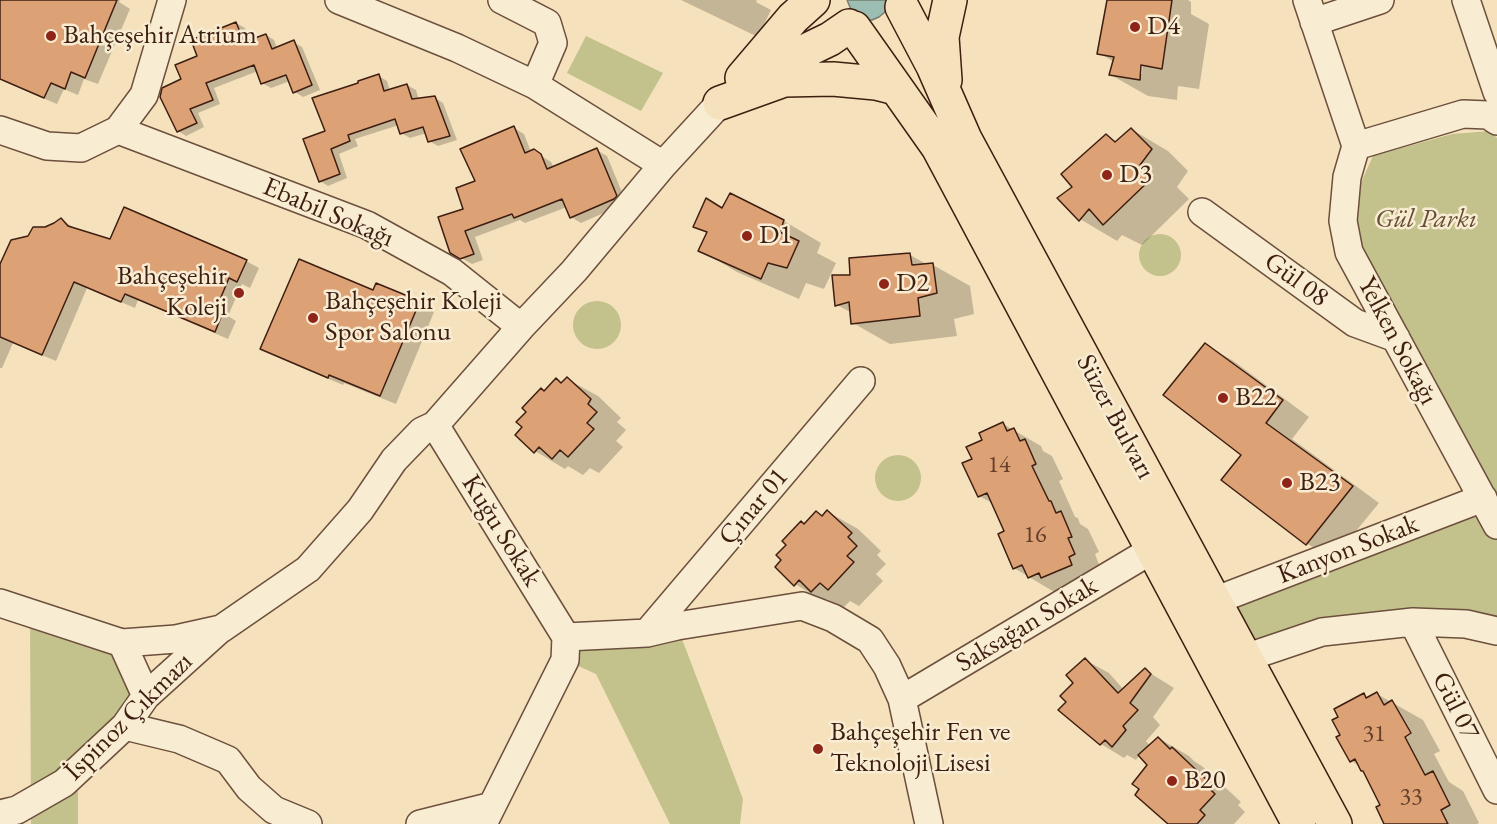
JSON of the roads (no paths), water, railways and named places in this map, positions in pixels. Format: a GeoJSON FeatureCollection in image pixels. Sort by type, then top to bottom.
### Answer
{"type":"FeatureCollection","features":[{"type":"Feature","properties":{"kind":"main road"},"geometry":{"type":"LineString","coordinates":[[720,103],[793,18],[813,0]]}},
{"type":"Feature","properties":{"kind":"main road","name":"Süzer Bulvarı"},"geometry":{"type":"LineString","coordinates":[[829,0],[836,16],[851,27],[938,147],[1299,824]]}},
{"type":"Feature","properties":{"kind":"main road"},"geometry":{"type":"LineString","coordinates":[[947,97],[942,37],[950,0]]}},
{"type":"Feature","properties":{"kind":"main road"},"geometry":{"type":"LineString","coordinates":[[720,103],[799,54],[851,27],[864,30],[884,26],[893,20],[904,2]]}},
{"type":"Feature","properties":{"kind":"main road","name":"Süzer Bulvarı"},"geometry":{"type":"LineString","coordinates":[[904,2],[964,139],[1335,824]]}},
{"type":"Feature","properties":{"kind":"main road"},"geometry":{"type":"LineString","coordinates":[[720,103],[784,80],[833,79],[876,83],[896,88]]}},
{"type":"Feature","properties":{"kind":"street"},"geometry":{"type":"LineString","coordinates":[[0,130],[47,146],[81,148],[118,130],[144,95],[172,0]]}},
{"type":"Feature","properties":{"kind":"street"},"geometry":{"type":"LineString","coordinates":[[339,0],[457,48],[535,85],[663,165]]}},
{"type":"Feature","properties":{"kind":"street"},"geometry":{"type":"LineString","coordinates":[[502,0],[547,23],[553,43],[535,85]]}},
{"type":"Feature","properties":{"kind":"street"},"geometry":{"type":"LineString","coordinates":[[1380,0],[1310,11],[1356,146],[1463,114],[1488,115],[1497,121]]}},
{"type":"Feature","properties":{"kind":"street"},"geometry":{"type":"LineString","coordinates":[[1466,0],[1497,92]]}},
{"type":"Feature","properties":{"kind":"street"},"geometry":{"type":"LineString","coordinates":[[0,603],[122,643],[176,639],[220,629],[308,568],[360,510],[393,460],[422,431],[435,424],[574,271],[663,165],[720,103]]}},
{"type":"Feature","properties":{"kind":"street","name":"Ebabil Sokağı"},"geometry":{"type":"LineString","coordinates":[[118,130],[367,225],[452,272],[521,327]]}},
{"type":"Feature","properties":{"kind":"street","name":"Yelken Sokağı"},"geometry":{"type":"LineString","coordinates":[[1356,146],[1347,177],[1343,220],[1349,252],[1497,525]]}},
{"type":"Feature","properties":{"kind":"street","name":"Gül 08"},"geometry":{"type":"LineString","coordinates":[[1202,212],[1355,323],[1396,338]]}},
{"type":"Feature","properties":{"kind":"street","name":"Çınar 01"},"geometry":{"type":"LineString","coordinates":[[647,633],[861,381]]}},
{"type":"Feature","properties":{"kind":"street","name":"Kuğu Sokak"},"geometry":{"type":"LineString","coordinates":[[435,424],[566,637]]}},
{"type":"Feature","properties":{"kind":"street","name":"Kanyon Sokak"},"geometry":{"type":"LineString","coordinates":[[1214,601],[1483,498]]}},
{"type":"Feature","properties":{"kind":"street","name":"Saksağan Sokak"},"geometry":{"type":"LineString","coordinates":[[902,699],[1152,550]]}},
{"type":"Feature","properties":{"kind":"street"},"geometry":{"type":"LineString","coordinates":[[420,824],[487,815],[565,660],[566,637],[647,633],[802,606],[833,618],[870,640],[887,666],[902,699],[929,824]]}},
{"type":"Feature","properties":{"kind":"street"},"geometry":{"type":"LineString","coordinates":[[1245,658],[1322,632],[1413,622],[1466,624],[1497,631]]}},
{"type":"Feature","properties":{"kind":"street","name":"Gül 07"},"geometry":{"type":"LineString","coordinates":[[1413,622],[1497,790]]}},
{"type":"Feature","properties":{"kind":"street","name":"İspinoz Çıkmazı"},"geometry":{"type":"LineString","coordinates":[[0,814],[17,810],[64,783],[125,726],[146,696],[220,629]]}},
{"type":"Feature","properties":{"kind":"street"},"geometry":{"type":"LineString","coordinates":[[122,643],[146,696]]}},
{"type":"Feature","properties":{"kind":"street"},"geometry":{"type":"LineString","coordinates":[[125,726],[179,739],[228,760],[249,788],[274,810],[308,824]]}},
{"type":"Feature","properties":{"kind":"water"},"geometry":{"type":"Polygon","coordinates":[[[847,0],[890,0],[889,6],[879,17],[864,20],[852,12],[847,0]]]}},
{"type":"Feature","properties":{"kind":"place","name":"D4"},"geometry":{"type":"Point","coordinates":[1135,27]}},
{"type":"Feature","properties":{"kind":"place","name":"Bahçeşehir Atrium"},"geometry":{"type":"Point","coordinates":[51,36]}},
{"type":"Feature","properties":{"kind":"place","name":"D3"},"geometry":{"type":"Point","coordinates":[1107,175]}},
{"type":"Feature","properties":{"kind":"place","name":"D1"},"geometry":{"type":"Point","coordinates":[747,236]}},
{"type":"Feature","properties":{"kind":"place","name":"D2"},"geometry":{"type":"Point","coordinates":[884,284]}},
{"type":"Feature","properties":{"kind":"place","name":"Bahçeşehir Koleji"},"geometry":{"type":"Point","coordinates":[239,293]}},
{"type":"Feature","properties":{"kind":"place","name":"Bahçeşehir Koleji Spor Salonu"},"geometry":{"type":"Point","coordinates":[313,318]}},
{"type":"Feature","properties":{"kind":"place","name":"B22"},"geometry":{"type":"Point","coordinates":[1223,398]}},
{"type":"Feature","properties":{"kind":"place","name":"B23"},"geometry":{"type":"Point","coordinates":[1287,483]}},
{"type":"Feature","properties":{"kind":"place","name":"Bahçeşehir Fen ve Teknoloji Lisesi"},"geometry":{"type":"Point","coordinates":[818,749]}},
{"type":"Feature","properties":{"kind":"place","name":"B20"},"geometry":{"type":"Point","coordinates":[1172,781]}},
{"type":"Feature","properties":{"kind":"park label","name":"Gül Parkı"},"geometry":{"type":"Point","coordinates":[1426,220]}}]}
